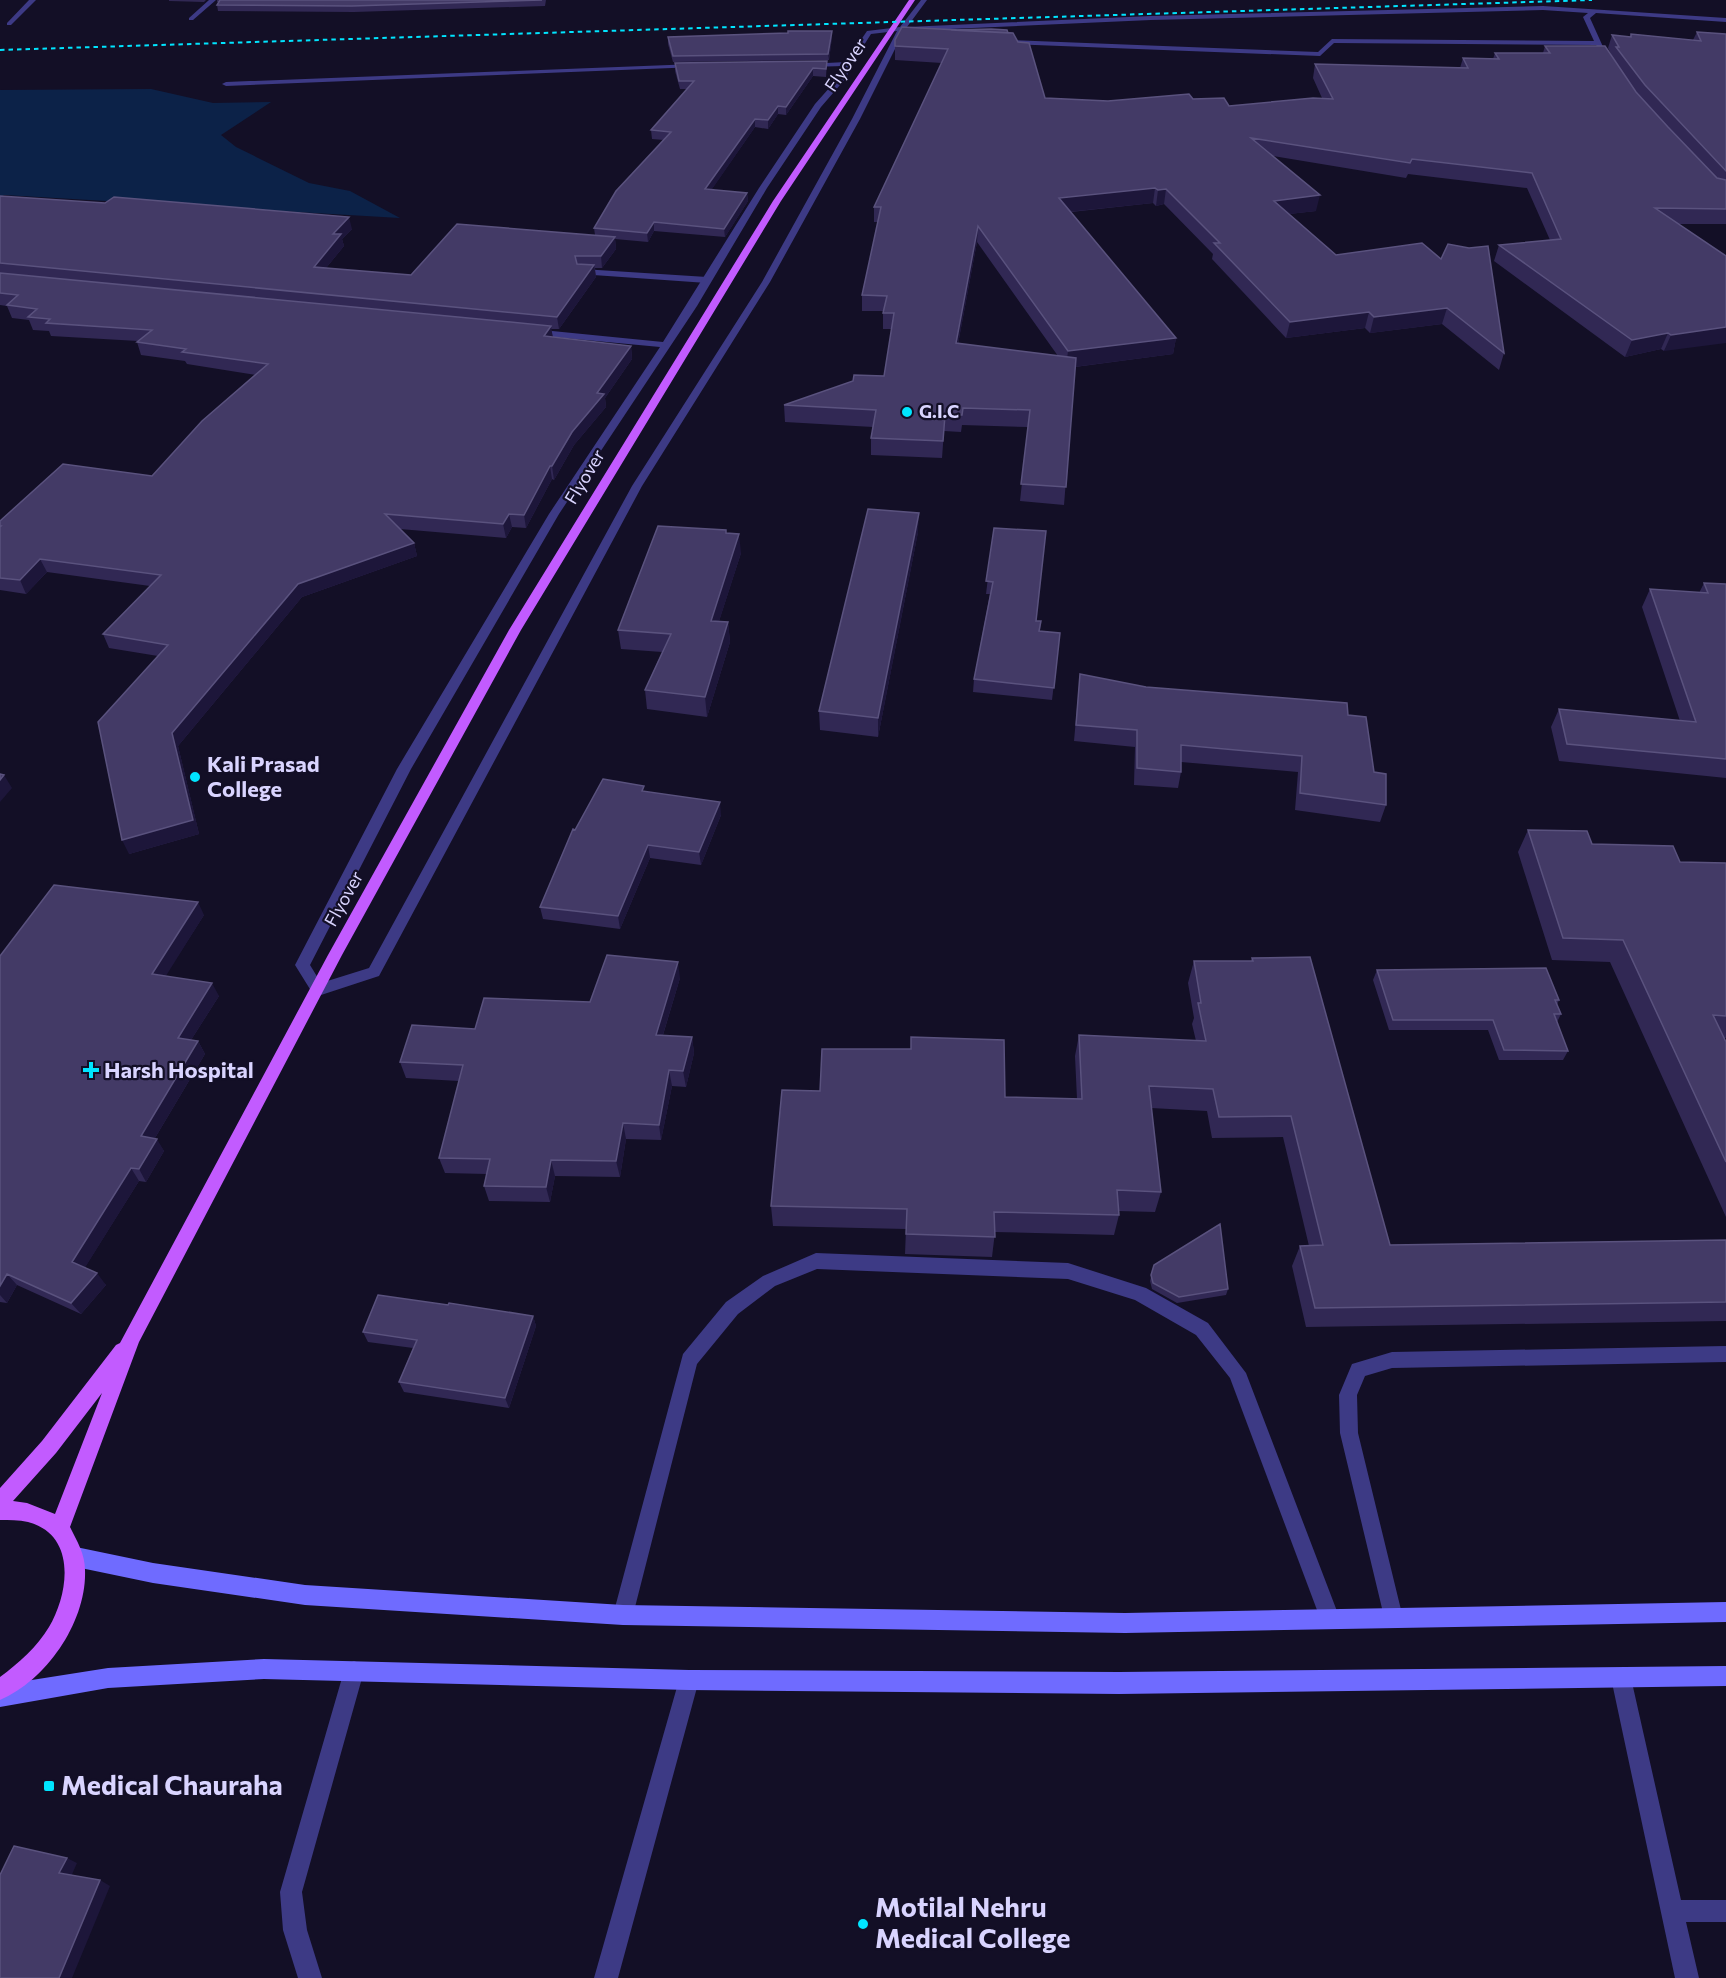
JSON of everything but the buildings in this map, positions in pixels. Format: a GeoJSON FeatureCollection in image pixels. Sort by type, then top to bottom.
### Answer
{"type":"FeatureCollection","features":[{"type":"Feature","properties":{"kind":"main road","name":"Flyover"},"geometry":{"type":"LineString","coordinates":[[131,1339],[335,955],[533,600],[777,201],[912,0]]}},
{"type":"Feature","properties":{"kind":"main road"},"geometry":{"type":"LineString","coordinates":[[0,1502],[49,1447],[131,1339]]}},
{"type":"Feature","properties":{"kind":"main road"},"geometry":{"type":"LineString","coordinates":[[60,1527],[131,1339]]}},
{"type":"Feature","properties":{"kind":"main road"},"geometry":{"type":"LineString","coordinates":[[0,1510],[19,1509],[41,1515],[60,1527],[76,1557],[76,1582],[70,1609],[56,1636],[36,1661],[0,1689]]}},
{"type":"Feature","properties":{"kind":"main road"},"geometry":{"type":"LineString","coordinates":[[76,1557],[153,1573],[305,1595],[623,1615],[1125,1623],[1726,1612]]}},
{"type":"Feature","properties":{"kind":"main road"},"geometry":{"type":"LineString","coordinates":[[0,1696],[108,1678],[264,1670],[689,1680],[1119,1683],[1726,1676]]}},
{"type":"Feature","properties":{"kind":"street"},"geometry":{"type":"LineString","coordinates":[[9,24],[33,0]]}},
{"type":"Feature","properties":{"kind":"street"},"geometry":{"type":"LineString","coordinates":[[191,19],[213,0]]}},
{"type":"Feature","properties":{"kind":"street"},"geometry":{"type":"LineString","coordinates":[[924,0],[903,35],[766,282],[637,486],[374,972],[318,990],[302,965],[404,769],[555,514],[666,345],[763,188],[818,106],[842,78],[848,64],[869,32],[903,35],[1363,12],[1543,8],[1726,20]]}},
{"type":"Feature","properties":{"kind":"street"},"geometry":{"type":"LineString","coordinates":[[1594,12],[1586,17],[1605,59]]}},
{"type":"Feature","properties":{"kind":"street"},"geometry":{"type":"LineString","coordinates":[[1004,42],[1320,54],[1332,41],[1598,44]]}},
{"type":"Feature","properties":{"kind":"street"},"geometry":{"type":"LineString","coordinates":[[801,65],[848,64]]}},
{"type":"Feature","properties":{"kind":"street"},"geometry":{"type":"LineString","coordinates":[[226,84],[708,66]]}},
{"type":"Feature","properties":{"kind":"street"},"geometry":{"type":"LineString","coordinates":[[582,272],[707,280]]}},
{"type":"Feature","properties":{"kind":"street"},"geometry":{"type":"LineString","coordinates":[[524,331],[666,345]]}},
{"type":"Feature","properties":{"kind":"street"},"geometry":{"type":"LineString","coordinates":[[623,1615],[689,1360],[732,1308],[770,1281],[816,1261],[1068,1271],[1140,1294],[1202,1329],[1237,1373],[1330,1619]]}},
{"type":"Feature","properties":{"kind":"street"},"geometry":{"type":"LineString","coordinates":[[1393,1618],[1349,1433],[1348,1395],[1358,1370],[1392,1360],[1726,1354]]}},
{"type":"Feature","properties":{"kind":"street"},"geometry":{"type":"LineString","coordinates":[[310,1978],[295,1929],[291,1892],[354,1671]]}},
{"type":"Feature","properties":{"kind":"street"},"geometry":{"type":"LineString","coordinates":[[1621,1678],[1687,1978]]}},
{"type":"Feature","properties":{"kind":"street"},"geometry":{"type":"LineString","coordinates":[[606,1978],[689,1680]]}},
{"type":"Feature","properties":{"kind":"street"},"geometry":{"type":"LineString","coordinates":[[1672,1911],[1726,1911]]}},
{"type":"Feature","properties":{"kind":"water"},"geometry":{"type":"Polygon","coordinates":[[[151,89],[213,103],[271,102],[221,135],[236,147],[309,183],[350,191],[400,218],[4,195],[0,198],[0,90],[151,89]]]}},
{"type":"Feature","properties":{"kind":"railway"},"geometry":{"type":"LineString","coordinates":[[0,50],[1592,0]]}},
{"type":"Feature","properties":{"kind":"place","name":"G.I.C"},"geometry":{"type":"Point","coordinates":[907,412]}},
{"type":"Feature","properties":{"kind":"place","name":"Kali Prasad College"},"geometry":{"type":"Point","coordinates":[195,777]}},
{"type":"Feature","properties":{"kind":"place","name":"Harsh Hospital"},"geometry":{"type":"Point","coordinates":[91,1070]}},
{"type":"Feature","properties":{"kind":"place","name":"Medical Chauraha"},"geometry":{"type":"Point","coordinates":[49,1786]}},
{"type":"Feature","properties":{"kind":"place","name":"Motilal Nehru Medical College"},"geometry":{"type":"Point","coordinates":[863,1924]}}]}
